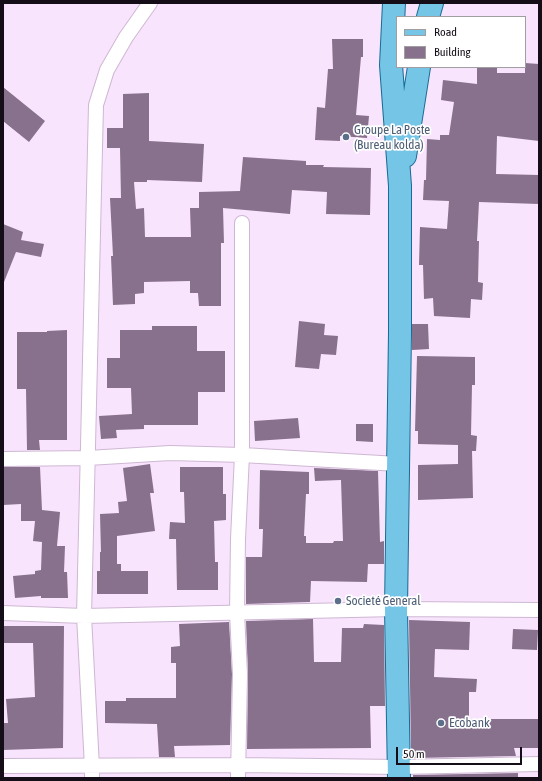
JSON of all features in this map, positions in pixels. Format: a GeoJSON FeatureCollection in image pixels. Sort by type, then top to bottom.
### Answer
{"type":"FeatureCollection","features":[{"type":"Feature","properties":{"kind":"main road"},"geometry":{"type":"LineString","coordinates":[[394,3],[391,65],[400,186],[396,609],[399,773]]}},
{"type":"Feature","properties":{"kind":"main road"},"geometry":{"type":"LineString","coordinates":[[428,16],[432,3]]}},
{"type":"Feature","properties":{"kind":"main road"},"geometry":{"type":"LineString","coordinates":[[400,186],[419,68]]}},
{"type":"Feature","properties":{"kind":"street"},"geometry":{"type":"LineString","coordinates":[[92,772],[84,616],[96,105],[107,70],[126,37],[150,3]]}},
{"type":"Feature","properties":{"kind":"street"},"geometry":{"type":"LineString","coordinates":[[238,772],[240,674],[237,613],[238,539],[242,455],[242,222]]}},
{"type":"Feature","properties":{"kind":"street"},"geometry":{"type":"LineString","coordinates":[[3,459],[88,458],[170,453],[242,455],[398,464]]}},
{"type":"Feature","properties":{"kind":"street"},"geometry":{"type":"LineString","coordinates":[[3,613],[84,616],[396,609],[539,610]]}},
{"type":"Feature","properties":{"kind":"street"},"geometry":{"type":"LineString","coordinates":[[3,766],[92,772],[399,773],[539,764]]}},
{"type":"Feature","properties":{"kind":"building"},"geometry":{"type":"Polygon","coordinates":[[[332,39],[363,39],[363,57],[361,57],[356,115],[369,116],[367,138],[340,136],[340,141],[315,140],[317,107],[325,108],[328,69],[333,69],[332,39]]]}},
{"type":"Feature","properties":{"kind":"building"},"geometry":{"type":"Polygon","coordinates":[[[526,63],[539,64],[539,141],[497,136],[496,174],[539,175],[539,204],[479,202],[477,241],[479,241],[478,282],[483,283],[482,300],[471,299],[470,318],[434,316],[433,298],[424,299],[423,265],[419,265],[420,227],[447,229],[449,201],[423,200],[424,180],[426,180],[427,139],[440,140],[440,135],[449,135],[454,102],[441,100],[443,80],[477,84],[477,68],[497,68],[497,73],[525,73],[526,63]]]}},
{"type":"Feature","properties":{"kind":"building"},"geometry":{"type":"Polygon","coordinates":[[[3,87],[45,121],[29,142],[3,121],[3,87]]]}},
{"type":"Feature","properties":{"kind":"building"},"geometry":{"type":"Polygon","coordinates":[[[149,93],[149,141],[204,144],[202,182],[147,180],[147,182],[134,182],[136,209],[144,208],[145,237],[191,237],[190,208],[199,208],[199,192],[240,191],[243,157],[306,161],[306,165],[324,165],[323,167],[371,168],[370,215],[326,214],[327,192],[292,190],[290,214],[223,208],[224,243],[221,243],[221,306],[199,306],[198,293],[190,293],[190,281],[144,282],[144,293],[135,294],[135,304],[113,305],[111,256],[113,256],[110,198],[121,198],[120,148],[107,148],[107,128],[123,128],[123,94],[149,93]]]}},
{"type":"Feature","properties":{"kind":"building"},"geometry":{"type":"Polygon","coordinates":[[[3,224],[23,232],[21,240],[44,244],[41,257],[16,252],[4,282],[3,224]]]}},
{"type":"Feature","properties":{"kind":"building"},"geometry":{"type":"Polygon","coordinates":[[[299,321],[325,324],[324,335],[338,336],[336,355],[321,354],[319,369],[295,367],[299,321]]]}},
{"type":"Feature","properties":{"kind":"building"},"geometry":{"type":"Polygon","coordinates":[[[412,324],[428,324],[429,349],[412,350],[412,324]]]}},
{"type":"Feature","properties":{"kind":"building"},"geometry":{"type":"Polygon","coordinates":[[[152,326],[197,326],[197,351],[225,351],[225,392],[198,392],[198,425],[144,425],[144,429],[116,430],[117,438],[101,439],[99,416],[132,414],[131,388],[107,388],[107,358],[120,358],[120,330],[152,330],[152,326]]]}},
{"type":"Feature","properties":{"kind":"building"},"geometry":{"type":"Polygon","coordinates":[[[67,330],[67,440],[39,440],[40,450],[27,450],[26,389],[17,389],[17,332],[67,330]]]}},
{"type":"Feature","properties":{"kind":"building"},"geometry":{"type":"Polygon","coordinates":[[[417,356],[475,357],[475,385],[472,385],[471,435],[477,436],[476,451],[472,451],[473,498],[418,500],[418,465],[458,464],[458,445],[418,444],[418,431],[415,431],[417,356]]]}},
{"type":"Feature","properties":{"kind":"building"},"geometry":{"type":"Polygon","coordinates":[[[298,418],[300,438],[255,441],[254,421],[298,418]]]}},
{"type":"Feature","properties":{"kind":"building"},"geometry":{"type":"Polygon","coordinates":[[[356,424],[373,424],[373,442],[356,441],[356,424]]]}},
{"type":"Feature","properties":{"kind":"building"},"geometry":{"type":"Polygon","coordinates":[[[150,464],[154,493],[150,493],[155,531],[117,536],[117,564],[121,564],[121,571],[148,571],[148,594],[97,594],[97,571],[100,571],[101,552],[100,514],[119,513],[118,502],[127,501],[123,468],[150,464]]]}},
{"type":"Feature","properties":{"kind":"building"},"geometry":{"type":"Polygon","coordinates":[[[3,467],[40,467],[42,510],[60,512],[57,546],[65,546],[64,572],[67,572],[68,598],[41,598],[41,596],[15,598],[13,576],[35,574],[35,571],[41,570],[42,542],[33,541],[35,521],[21,521],[21,504],[3,505],[3,467]]]}},
{"type":"Feature","properties":{"kind":"building"},"geometry":{"type":"Polygon","coordinates":[[[180,467],[223,467],[223,494],[226,494],[226,520],[214,521],[215,562],[218,562],[218,590],[177,590],[176,539],[169,539],[170,522],[185,523],[184,492],[180,492],[180,467]]]}},
{"type":"Feature","properties":{"kind":"building"},"geometry":{"type":"Polygon","coordinates":[[[314,468],[378,471],[380,542],[384,541],[384,564],[368,564],[367,582],[311,581],[310,602],[246,604],[246,557],[262,557],[263,529],[259,529],[260,470],[309,472],[309,494],[306,494],[304,536],[306,536],[306,543],[333,543],[334,541],[343,541],[341,480],[315,481],[314,468]]]}},
{"type":"Feature","properties":{"kind":"building"},"geometry":{"type":"Polygon","coordinates":[[[313,619],[314,662],[341,662],[342,628],[363,628],[364,624],[384,625],[385,706],[370,706],[371,748],[247,749],[248,674],[246,621],[313,619]]]}},
{"type":"Feature","properties":{"kind":"building"},"geometry":{"type":"Polygon","coordinates":[[[409,620],[470,622],[469,650],[435,649],[434,677],[477,679],[476,692],[469,692],[469,719],[539,719],[539,748],[514,748],[516,756],[413,758],[413,750],[411,750],[409,620]]]}},
{"type":"Feature","properties":{"kind":"building"},"geometry":{"type":"Polygon","coordinates":[[[229,622],[232,674],[230,745],[174,746],[175,757],[159,757],[157,724],[105,723],[105,701],[126,701],[126,698],[176,698],[176,663],[171,663],[171,647],[180,646],[179,624],[229,622]]]}},
{"type":"Feature","properties":{"kind":"building"},"geometry":{"type":"Polygon","coordinates":[[[3,626],[64,626],[63,748],[3,750],[3,723],[8,723],[6,699],[35,697],[33,643],[3,643],[3,626]]]}},
{"type":"Feature","properties":{"kind":"building"},"geometry":{"type":"Polygon","coordinates":[[[513,629],[538,630],[537,650],[512,649],[513,629]]]}},
{"type":"Feature","properties":{"kind":"building"},"geometry":{"type":"Polygon","coordinates":[[[518,773],[518,778],[413,778],[413,775],[518,773]]]}},
{"type":"Feature","properties":{"kind":"place","name":"Groupe La Poste (Bureau kolda)"},"geometry":{"type":"Point","coordinates":[346,137]}},
{"type":"Feature","properties":{"kind":"place","name":"Societé General"},"geometry":{"type":"Point","coordinates":[338,601]}},
{"type":"Feature","properties":{"kind":"place","name":"Ecobank"},"geometry":{"type":"Point","coordinates":[441,723]}}]}
